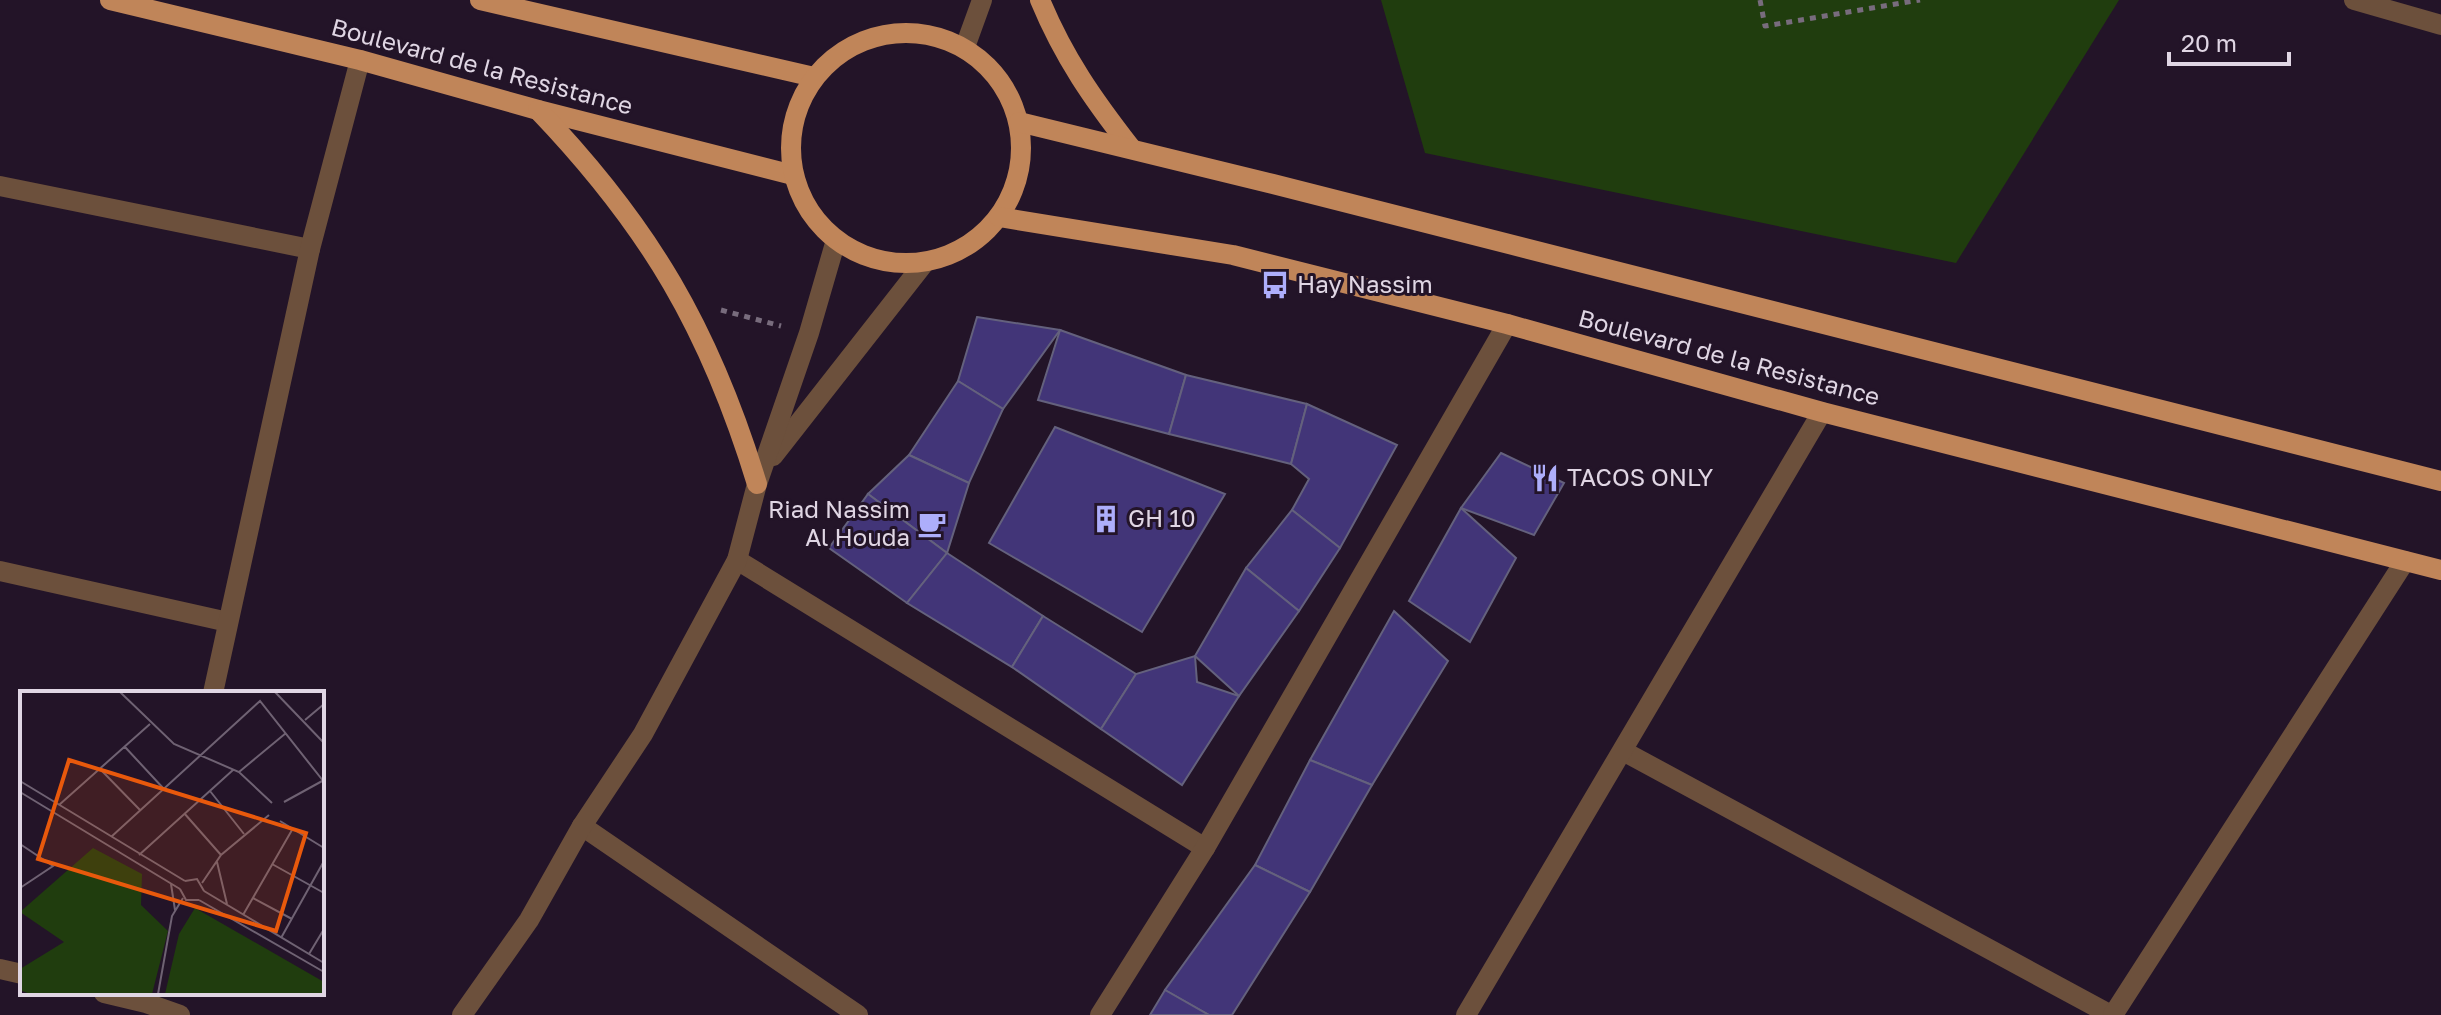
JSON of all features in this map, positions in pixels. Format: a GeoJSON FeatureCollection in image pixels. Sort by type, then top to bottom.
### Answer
{"type":"FeatureCollection","features":[{"type":"Feature","properties":{"kind":"main road","name":"Boulevard de la Resistance"},"geometry":{"type":"LineString","coordinates":[[110,0],[360,60],[538,110],[793,175]]}},
{"type":"Feature","properties":{"kind":"main road"},"geometry":{"type":"LineString","coordinates":[[480,0],[814,77]]}},
{"type":"Feature","properties":{"kind":"main road"},"geometry":{"type":"LineString","coordinates":[[1040,0],[1055,36],[1089,95],[1131,148]]}},
{"type":"Feature","properties":{"kind":"main road"},"geometry":{"type":"LineString","coordinates":[[901,32],[934,35],[965,47],[990,67],[1009,93],[1019,122],[1022,155],[1015,188],[999,217],[965,246],[925,262],[894,262],[863,255],[836,240],[809,211],[793,175],[790,141],[797,107],[814,77],[838,53],[868,38],[901,32]]}},
{"type":"Feature","properties":{"kind":"main road"},"geometry":{"type":"LineString","coordinates":[[538,110],[580,154],[618,201],[684,301],[713,360],[760,476]]}},
{"type":"Feature","properties":{"kind":"main road"},"geometry":{"type":"LineString","coordinates":[[1019,122],[2441,481]]}},
{"type":"Feature","properties":{"kind":"main road","name":"Boulevard de la Resistance"},"geometry":{"type":"LineString","coordinates":[[999,217],[1233,255],[1507,324],[1822,412],[2441,570]]}},
{"type":"Feature","properties":{"kind":"street"},"geometry":{"type":"LineString","coordinates":[[965,47],[982,0]]}},
{"type":"Feature","properties":{"kind":"street"},"geometry":{"type":"LineString","coordinates":[[2354,0],[2441,25]]}},
{"type":"Feature","properties":{"kind":"street"},"geometry":{"type":"LineString","coordinates":[[213,691],[310,249],[360,60]]}},
{"type":"Feature","properties":{"kind":"street"},"geometry":{"type":"LineString","coordinates":[[0,186],[310,249]]}},
{"type":"Feature","properties":{"kind":"street"},"geometry":{"type":"LineString","coordinates":[[462,1015],[529,920],[582,826],[643,734],[737,560],[760,476],[809,333],[836,240]]}},
{"type":"Feature","properties":{"kind":"street"},"geometry":{"type":"LineString","coordinates":[[760,476],[925,262]]}},
{"type":"Feature","properties":{"kind":"street"},"geometry":{"type":"LineString","coordinates":[[1100,1015],[1205,848],[1507,324]]}},
{"type":"Feature","properties":{"kind":"street"},"geometry":{"type":"LineString","coordinates":[[1466,1015],[1822,412]]}},
{"type":"Feature","properties":{"kind":"street"},"geometry":{"type":"LineString","coordinates":[[737,560],[1205,848]]}},
{"type":"Feature","properties":{"kind":"street"},"geometry":{"type":"LineString","coordinates":[[1623,751],[2112,1015],[2405,561]]}},
{"type":"Feature","properties":{"kind":"street"},"geometry":{"type":"LineString","coordinates":[[0,571],[228,622]]}},
{"type":"Feature","properties":{"kind":"street"},"geometry":{"type":"LineString","coordinates":[[582,826],[858,1015]]}},
{"type":"Feature","properties":{"kind":"street"},"geometry":{"type":"LineString","coordinates":[[0,969],[20,974]]}},
{"type":"Feature","properties":{"kind":"street"},"geometry":{"type":"LineString","coordinates":[[121,995],[147,998],[180,1015]]}},
{"type":"Feature","properties":{"kind":"path"},"geometry":{"type":"LineString","coordinates":[[1760,0],[1765,26],[1920,0]]}},
{"type":"Feature","properties":{"kind":"path"},"geometry":{"type":"LineString","coordinates":[[684,301],[809,333]]}},
{"type":"Feature","properties":{"kind":"green space"},"geometry":{"type":"Polygon","coordinates":[[[1381,0],[2119,0],[1956,263],[1425,153],[1381,0]]]}},
{"type":"Feature","properties":{"kind":"building"},"geometry":{"type":"Polygon","coordinates":[[[977,317],[1060,330],[1003,409],[958,381],[977,317]]]}},
{"type":"Feature","properties":{"kind":"building"},"geometry":{"type":"Polygon","coordinates":[[[1060,330],[1186,375],[1169,434],[1038,400],[1060,330]]]}},
{"type":"Feature","properties":{"kind":"building"},"geometry":{"type":"Polygon","coordinates":[[[1186,375],[1307,404],[1291,464],[1169,434],[1186,375]]]}},
{"type":"Feature","properties":{"kind":"building"},"geometry":{"type":"Polygon","coordinates":[[[958,381],[1003,409],[969,483],[909,455],[958,381]]]}},
{"type":"Feature","properties":{"kind":"building"},"geometry":{"type":"Polygon","coordinates":[[[1307,404],[1397,445],[1340,548],[1292,510],[1309,479],[1291,464],[1307,404]]]}},
{"type":"Feature","properties":{"kind":"building","name":"GH 10"},"geometry":{"type":"Polygon","coordinates":[[[1055,427],[1225,494],[1142,632],[989,543],[1055,427]]]}},
{"type":"Feature","properties":{"kind":"building"},"geometry":{"type":"Polygon","coordinates":[[[1501,453],[1564,483],[1534,535],[1461,508],[1501,453]]]}},
{"type":"Feature","properties":{"kind":"building","name":"Riad Nassim Al Houda"},"geometry":{"type":"Polygon","coordinates":[[[909,455],[969,483],[947,553],[868,494],[909,455]]]}},
{"type":"Feature","properties":{"kind":"building"},"geometry":{"type":"Polygon","coordinates":[[[868,494],[947,553],[907,603],[829,548],[868,494]]]}},
{"type":"Feature","properties":{"kind":"building"},"geometry":{"type":"Polygon","coordinates":[[[1461,508],[1516,558],[1470,642],[1409,601],[1461,508]]]}},
{"type":"Feature","properties":{"kind":"building"},"geometry":{"type":"Polygon","coordinates":[[[1292,510],[1340,548],[1299,611],[1246,568],[1292,510]]]}},
{"type":"Feature","properties":{"kind":"building"},"geometry":{"type":"Polygon","coordinates":[[[947,553],[1043,616],[1012,667],[907,603],[947,553]]]}},
{"type":"Feature","properties":{"kind":"building"},"geometry":{"type":"Polygon","coordinates":[[[1246,568],[1299,611],[1239,696],[1195,656],[1246,568]]]}},
{"type":"Feature","properties":{"kind":"building"},"geometry":{"type":"Polygon","coordinates":[[[1394,611],[1448,661],[1372,785],[1310,760],[1394,611]]]}},
{"type":"Feature","properties":{"kind":"building"},"geometry":{"type":"Polygon","coordinates":[[[1043,616],[1136,674],[1101,729],[1012,667],[1043,616]]]}},
{"type":"Feature","properties":{"kind":"building"},"geometry":{"type":"Polygon","coordinates":[[[1195,656],[1197,682],[1239,696],[1182,785],[1101,729],[1136,674],[1195,656]]]}},
{"type":"Feature","properties":{"kind":"building"},"geometry":{"type":"Polygon","coordinates":[[[1310,760],[1372,785],[1310,892],[1255,865],[1310,760]]]}},
{"type":"Feature","properties":{"kind":"building"},"geometry":{"type":"Polygon","coordinates":[[[1255,865],[1310,892],[1232,1015],[1209,1015],[1165,990],[1255,865]]]}},
{"type":"Feature","properties":{"kind":"building"},"geometry":{"type":"Polygon","coordinates":[[[1165,990],[1209,1015],[1150,1015],[1165,990]]]}},
{"type":"Feature","properties":{"kind":"place","name":"Hay Nassim"},"geometry":{"type":"Point","coordinates":[1275,285]}},
{"type":"Feature","properties":{"kind":"place","name":"TACOS ONLY"},"geometry":{"type":"Point","coordinates":[1545,478]}},
{"type":"Feature","properties":{"kind":"place","name":"GH 10"},"geometry":{"type":"Point","coordinates":[1106,519]}},
{"type":"Feature","properties":{"kind":"place","name":"Riad Nassim Al Houda"},"geometry":{"type":"Point","coordinates":[932,524]}}]}
